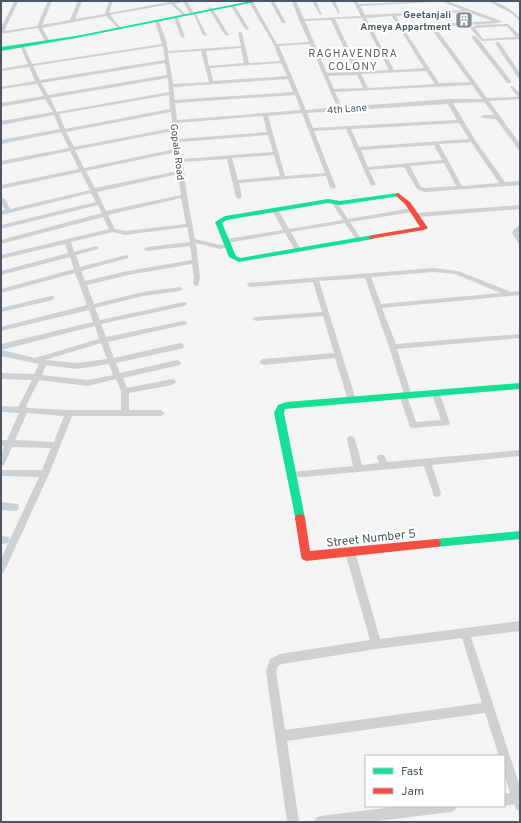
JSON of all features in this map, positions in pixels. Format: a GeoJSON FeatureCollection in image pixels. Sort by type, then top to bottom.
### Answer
{"type":"FeatureCollection","features":[{"type":"Feature","properties":{"kind":"street"},"geometry":{"type":"LineString","coordinates":[[1,1],[42,1]]}},
{"type":"Feature","properties":{"kind":"street"},"geometry":{"type":"LineString","coordinates":[[1,32],[17,1]]}},
{"type":"Feature","properties":{"kind":"street"},"geometry":{"type":"LineString","coordinates":[[39,27],[50,1]]}},
{"type":"Feature","properties":{"kind":"street"},"geometry":{"type":"LineString","coordinates":[[72,21],[80,1]]}},
{"type":"Feature","properties":{"kind":"street"},"geometry":{"type":"LineString","coordinates":[[107,14],[111,1]]}},
{"type":"Feature","properties":{"kind":"street"},"geometry":{"type":"LineString","coordinates":[[1,32],[72,21],[140,6],[182,1]]}},
{"type":"Feature","properties":{"kind":"street"},"geometry":{"type":"LineString","coordinates":[[183,37],[186,14],[185,1]]}},
{"type":"Feature","properties":{"kind":"street"},"geometry":{"type":"LineString","coordinates":[[211,9],[252,1]]}},
{"type":"Feature","properties":{"kind":"street"},"geometry":{"type":"LineString","coordinates":[[27,44],[252,1]]}},
{"type":"Feature","properties":{"kind":"street"},"geometry":{"type":"LineString","coordinates":[[252,1],[276,45],[282,62],[290,77],[333,187]]}},
{"type":"Feature","properties":{"kind":"street"},"geometry":{"type":"LineString","coordinates":[[272,1],[284,22]]}},
{"type":"Feature","properties":{"kind":"street"},"geometry":{"type":"LineString","coordinates":[[294,1],[340,109]]}},
{"type":"Feature","properties":{"kind":"street"},"geometry":{"type":"LineString","coordinates":[[314,1],[321,14]]}},
{"type":"Feature","properties":{"kind":"street"},"geometry":{"type":"LineString","coordinates":[[333,1],[339,12]]}},
{"type":"Feature","properties":{"kind":"street"},"geometry":{"type":"LineString","coordinates":[[392,71],[362,17],[356,3],[432,1]]}},
{"type":"Feature","properties":{"kind":"street"},"geometry":{"type":"LineString","coordinates":[[443,1],[499,22]]}},
{"type":"Feature","properties":{"kind":"street"},"geometry":{"type":"LineString","coordinates":[[490,1],[499,5],[512,7],[516,10],[514,13],[520,20]]}},
{"type":"Feature","properties":{"kind":"street"},"geometry":{"type":"LineString","coordinates":[[172,2],[186,14],[205,35]]}},
{"type":"Feature","properties":{"kind":"street"},"geometry":{"type":"LineString","coordinates":[[232,6],[247,29]]}},
{"type":"Feature","properties":{"kind":"street"},"geometry":{"type":"LineString","coordinates":[[211,9],[227,34]]}},
{"type":"Feature","properties":{"kind":"street"},"geometry":{"type":"LineString","coordinates":[[301,20],[468,11]]}},
{"type":"Feature","properties":{"kind":"street"},"geometry":{"type":"LineString","coordinates":[[107,14],[118,27]]}},
{"type":"Feature","properties":{"kind":"street"},"geometry":{"type":"LineString","coordinates":[[1,48],[157,22],[186,14]]}},
{"type":"Feature","properties":{"kind":"street"},"geometry":{"type":"LineString","coordinates":[[393,15],[438,85]]}},
{"type":"Feature","properties":{"kind":"street"},"geometry":{"type":"LineString","coordinates":[[332,18],[366,89]]}},
{"type":"Feature","properties":{"kind":"street"},"geometry":{"type":"LineString","coordinates":[[400,27],[520,20]]}},
{"type":"Feature","properties":{"kind":"street","name":"Gopala Road"},"geometry":{"type":"LineString","coordinates":[[157,22],[164,40],[163,45],[166,52],[170,76],[179,161],[193,242],[196,284]]}},
{"type":"Feature","properties":{"kind":"street"},"geometry":{"type":"LineString","coordinates":[[464,24],[480,43],[520,77]]}},
{"type":"Feature","properties":{"kind":"street"},"geometry":{"type":"LineString","coordinates":[[505,24],[510,26],[514,31],[519,36],[518,38],[486,40],[481,38],[472,28],[477,26],[505,24]]}},
{"type":"Feature","properties":{"kind":"street"},"geometry":{"type":"LineString","coordinates":[[432,26],[520,148]]}},
{"type":"Feature","properties":{"kind":"street"},"geometry":{"type":"LineString","coordinates":[[39,27],[47,40]]}},
{"type":"Feature","properties":{"kind":"street"},"geometry":{"type":"LineString","coordinates":[[514,31],[520,30]]}},
{"type":"Feature","properties":{"kind":"street"},"geometry":{"type":"LineString","coordinates":[[240,32],[247,64]]}},
{"type":"Feature","properties":{"kind":"street"},"geometry":{"type":"LineString","coordinates":[[480,43],[520,41]]}},
{"type":"Feature","properties":{"kind":"street"},"geometry":{"type":"LineString","coordinates":[[276,45],[311,43]]}},
{"type":"Feature","properties":{"kind":"street"},"geometry":{"type":"LineString","coordinates":[[497,43],[499,59],[510,84],[520,97]]}},
{"type":"Feature","properties":{"kind":"street"},"geometry":{"type":"LineString","coordinates":[[27,44],[30,65],[38,82],[48,97],[72,150],[94,190],[113,230]]}},
{"type":"Feature","properties":{"kind":"street"},"geometry":{"type":"LineString","coordinates":[[1,70],[163,45]]}},
{"type":"Feature","properties":{"kind":"street"},"geometry":{"type":"LineString","coordinates":[[166,52],[243,47]]}},
{"type":"Feature","properties":{"kind":"street"},"geometry":{"type":"LineString","coordinates":[[203,49],[211,82]]}},
{"type":"Feature","properties":{"kind":"street"},"geometry":{"type":"LineString","coordinates":[[1,88],[167,61]]}},
{"type":"Feature","properties":{"kind":"street"},"geometry":{"type":"LineString","coordinates":[[208,67],[282,62]]}},
{"type":"Feature","properties":{"kind":"street"},"geometry":{"type":"LineString","coordinates":[[325,75],[428,69]]}},
{"type":"Feature","properties":{"kind":"street"},"geometry":{"type":"LineString","coordinates":[[1,105],[170,76]]}},
{"type":"Feature","properties":{"kind":"street"},"geometry":{"type":"LineString","coordinates":[[171,86],[290,77]]}},
{"type":"Feature","properties":{"kind":"street"},"geometry":{"type":"LineString","coordinates":[[332,91],[473,83]]}},
{"type":"Feature","properties":{"kind":"street"},"geometry":{"type":"LineString","coordinates":[[1,123],[172,93]]}},
{"type":"Feature","properties":{"kind":"street"},"geometry":{"type":"LineString","coordinates":[[173,102],[296,93]]}},
{"type":"Feature","properties":{"kind":"street","name":"4th Lane"},"geometry":{"type":"LineString","coordinates":[[174,122],[304,111],[520,97]]}},
{"type":"Feature","properties":{"kind":"street"},"geometry":{"type":"LineString","coordinates":[[449,101],[472,140],[503,184]]}},
{"type":"Feature","properties":{"kind":"street"},"geometry":{"type":"LineString","coordinates":[[1,142],[173,110]]}},
{"type":"Feature","properties":{"kind":"street"},"geometry":{"type":"LineString","coordinates":[[265,114],[283,178]]}},
{"type":"Feature","properties":{"kind":"street"},"geometry":{"type":"LineString","coordinates":[[484,118],[498,117]]}},
{"type":"Feature","properties":{"kind":"street"},"geometry":{"type":"LineString","coordinates":[[311,130],[461,121]]}},
{"type":"Feature","properties":{"kind":"street"},"geometry":{"type":"LineString","coordinates":[[348,128],[373,185]]}},
{"type":"Feature","properties":{"kind":"street"},"geometry":{"type":"LineString","coordinates":[[1,163],[176,129]]}},
{"type":"Feature","properties":{"kind":"street"},"geometry":{"type":"LineString","coordinates":[[177,141],[270,133]]}},
{"type":"Feature","properties":{"kind":"street"},"geometry":{"type":"LineString","coordinates":[[357,149],[472,140]]}},
{"type":"Feature","properties":{"kind":"street"},"geometry":{"type":"LineString","coordinates":[[436,143],[460,187]]}},
{"type":"Feature","properties":{"kind":"street"},"geometry":{"type":"LineString","coordinates":[[1,187],[178,150]]}},
{"type":"Feature","properties":{"kind":"street"},"geometry":{"type":"LineString","coordinates":[[179,161],[276,153]]}},
{"type":"Feature","properties":{"kind":"street"},"geometry":{"type":"LineString","coordinates":[[229,157],[239,196]]}},
{"type":"Feature","properties":{"kind":"street"},"geometry":{"type":"LineString","coordinates":[[366,169],[446,161]]}},
{"type":"Feature","properties":{"kind":"street"},"geometry":{"type":"LineString","coordinates":[[406,165],[421,189],[520,183]]}},
{"type":"Feature","properties":{"kind":"street"},"geometry":{"type":"LineString","coordinates":[[1,213],[94,190],[181,172]]}},
{"type":"Feature","properties":{"kind":"street"},"geometry":{"type":"LineString","coordinates":[[235,182],[328,174]]}},
{"type":"Feature","properties":{"kind":"street"},"geometry":{"type":"LineString","coordinates":[[398,194],[403,196],[424,226],[422,229],[239,260],[233,257],[219,224],[219,220],[275,210],[398,194]]}},
{"type":"Feature","properties":{"kind":"street"},"geometry":{"type":"LineString","coordinates":[[1,242],[106,214],[184,196]]}},
{"type":"Feature","properties":{"kind":"street"},"geometry":{"type":"LineString","coordinates":[[1,200],[3,200],[8,211]]}},
{"type":"Feature","properties":{"kind":"street"},"geometry":{"type":"LineString","coordinates":[[334,202],[359,240]]}},
{"type":"Feature","properties":{"kind":"street"},"geometry":{"type":"LineString","coordinates":[[1,227],[100,203]]}},
{"type":"Feature","properties":{"kind":"street"},"geometry":{"type":"LineString","coordinates":[[147,249],[193,242],[211,244],[220,247],[227,242],[287,231],[415,212],[520,207]]}},
{"type":"Feature","properties":{"kind":"street"},"geometry":{"type":"LineString","coordinates":[[275,210],[298,250]]}},
{"type":"Feature","properties":{"kind":"street"},"geometry":{"type":"LineString","coordinates":[[1,257],[113,230],[125,233],[190,225]]}},
{"type":"Feature","properties":{"kind":"street"},"geometry":{"type":"LineString","coordinates":[[520,227],[515,233],[520,242]]}},
{"type":"Feature","properties":{"kind":"street"},"geometry":{"type":"LineString","coordinates":[[67,241],[111,361],[125,391],[125,413]]}},
{"type":"Feature","properties":{"kind":"street"},"geometry":{"type":"LineString","coordinates":[[1,273],[96,248]]}},
{"type":"Feature","properties":{"kind":"street"},"geometry":{"type":"LineString","coordinates":[[1,291],[126,257]]}},
{"type":"Feature","properties":{"kind":"street"},"geometry":{"type":"LineString","coordinates":[[83,284],[128,273],[195,261]]}},
{"type":"Feature","properties":{"kind":"street"},"geometry":{"type":"LineString","coordinates":[[250,285],[445,270],[456,272],[511,294]]}},
{"type":"Feature","properties":{"kind":"street"},"geometry":{"type":"LineString","coordinates":[[367,275],[393,347],[414,426],[446,423],[436,394]]}},
{"type":"Feature","properties":{"kind":"street"},"geometry":{"type":"LineString","coordinates":[[315,279],[352,400]]}},
{"type":"Feature","properties":{"kind":"street"},"geometry":{"type":"LineString","coordinates":[[1,329],[143,294],[180,289]]}},
{"type":"Feature","properties":{"kind":"street"},"geometry":{"type":"LineString","coordinates":[[379,306],[520,293]]}},
{"type":"Feature","properties":{"kind":"street"},"geometry":{"type":"LineString","coordinates":[[1,310],[51,298]]}},
{"type":"Feature","properties":{"kind":"street"},"geometry":{"type":"LineString","coordinates":[[1,347],[97,323],[184,304]]}},
{"type":"Feature","properties":{"kind":"street"},"geometry":{"type":"LineString","coordinates":[[256,320],[325,314]]}},
{"type":"Feature","properties":{"kind":"street"},"geometry":{"type":"LineString","coordinates":[[40,361],[104,340],[183,323]]}},
{"type":"Feature","properties":{"kind":"street"},"geometry":{"type":"LineString","coordinates":[[393,347],[520,336]]}},
{"type":"Feature","properties":{"kind":"street"},"geometry":{"type":"LineString","coordinates":[[1,353],[40,361],[77,366],[111,361],[180,346]]}},
{"type":"Feature","properties":{"kind":"street"},"geometry":{"type":"LineString","coordinates":[[263,362],[337,355]]}},
{"type":"Feature","properties":{"kind":"street"},"geometry":{"type":"LineString","coordinates":[[1,463],[5,443],[23,409],[36,377],[40,361]]}},
{"type":"Feature","properties":{"kind":"street"},"geometry":{"type":"LineString","coordinates":[[1,376],[36,377],[88,383],[177,363]]}},
{"type":"Feature","properties":{"kind":"street"},"geometry":{"type":"LineString","coordinates":[[125,391],[172,382]]}},
{"type":"Feature","properties":{"kind":"street"},"geometry":{"type":"LineString","coordinates":[[520,386],[406,397],[286,405],[281,407],[279,413],[292,475],[358,468],[383,461],[427,461],[520,453]]}},
{"type":"Feature","properties":{"kind":"street"},"geometry":{"type":"LineString","coordinates":[[1,409],[23,409],[69,413],[161,414]]}},
{"type":"Feature","properties":{"kind":"street"},"geometry":{"type":"LineString","coordinates":[[1,569],[46,474],[69,413]]}},
{"type":"Feature","properties":{"kind":"street"},"geometry":{"type":"LineString","coordinates":[[351,439],[357,457],[358,468]]}},
{"type":"Feature","properties":{"kind":"street"},"geometry":{"type":"LineString","coordinates":[[5,443],[57,445]]}},
{"type":"Feature","properties":{"kind":"street"},"geometry":{"type":"LineString","coordinates":[[427,461],[437,493]]}},
{"type":"Feature","properties":{"kind":"street"},"geometry":{"type":"LineString","coordinates":[[1,473],[46,474]]}},
{"type":"Feature","properties":{"kind":"street","name":"Street Number 5"},"geometry":{"type":"LineString","coordinates":[[292,475],[306,556],[520,535]]}},
{"type":"Feature","properties":{"kind":"street"},"geometry":{"type":"LineString","coordinates":[[1,506],[16,507]]}},
{"type":"Feature","properties":{"kind":"street"},"geometry":{"type":"LineString","coordinates":[[350,552],[376,644]]}},
{"type":"Feature","properties":{"kind":"street"},"geometry":{"type":"LineString","coordinates":[[293,822],[271,671],[274,663],[280,659],[376,644],[520,626]]}},
{"type":"Feature","properties":{"kind":"street"},"geometry":{"type":"LineString","coordinates":[[465,633],[504,755]]}},
{"type":"Feature","properties":{"kind":"street"},"geometry":{"type":"LineString","coordinates":[[280,736],[489,707]]}},
{"type":"Feature","properties":{"kind":"street"},"geometry":{"type":"LineString","coordinates":[[505,757],[519,801],[505,800]]}},
{"type":"Feature","properties":{"kind":"street"},"geometry":{"type":"LineString","coordinates":[[320,822],[443,807]]}},
{"type":"Feature","properties":{"kind":"traffic: fast"},"geometry":{"type":"LineString","coordinates":[[1,49],[76,37],[258,1]]}},
{"type":"Feature","properties":{"kind":"traffic: fast"},"geometry":{"type":"LineString","coordinates":[[373,237],[239,260],[233,257],[218,222],[225,218],[328,201],[340,203],[398,195]]}},
{"type":"Feature","properties":{"kind":"traffic: fast"},"geometry":{"type":"LineString","coordinates":[[300,518],[279,413],[281,407],[286,405],[520,386]]}},
{"type":"Feature","properties":{"kind":"traffic: fast"},"geometry":{"type":"LineString","coordinates":[[436,543],[520,535]]}},
{"type":"Feature","properties":{"kind":"traffic: jam"},"geometry":{"type":"LineString","coordinates":[[373,237],[424,228],[408,203],[398,195]]}},
{"type":"Feature","properties":{"kind":"traffic: jam"},"geometry":{"type":"LineString","coordinates":[[300,518],[306,556],[436,543]]}},
{"type":"Feature","properties":{"kind":"place","name":"Geetanjali Ameya Appartment"},"geometry":{"type":"Point","coordinates":[464,20]}},
{"type":"Feature","properties":{"kind":"district","name":"RAGHAVENDRA COLONY"},"geometry":{"type":"Point","coordinates":[353,59]}}]}
